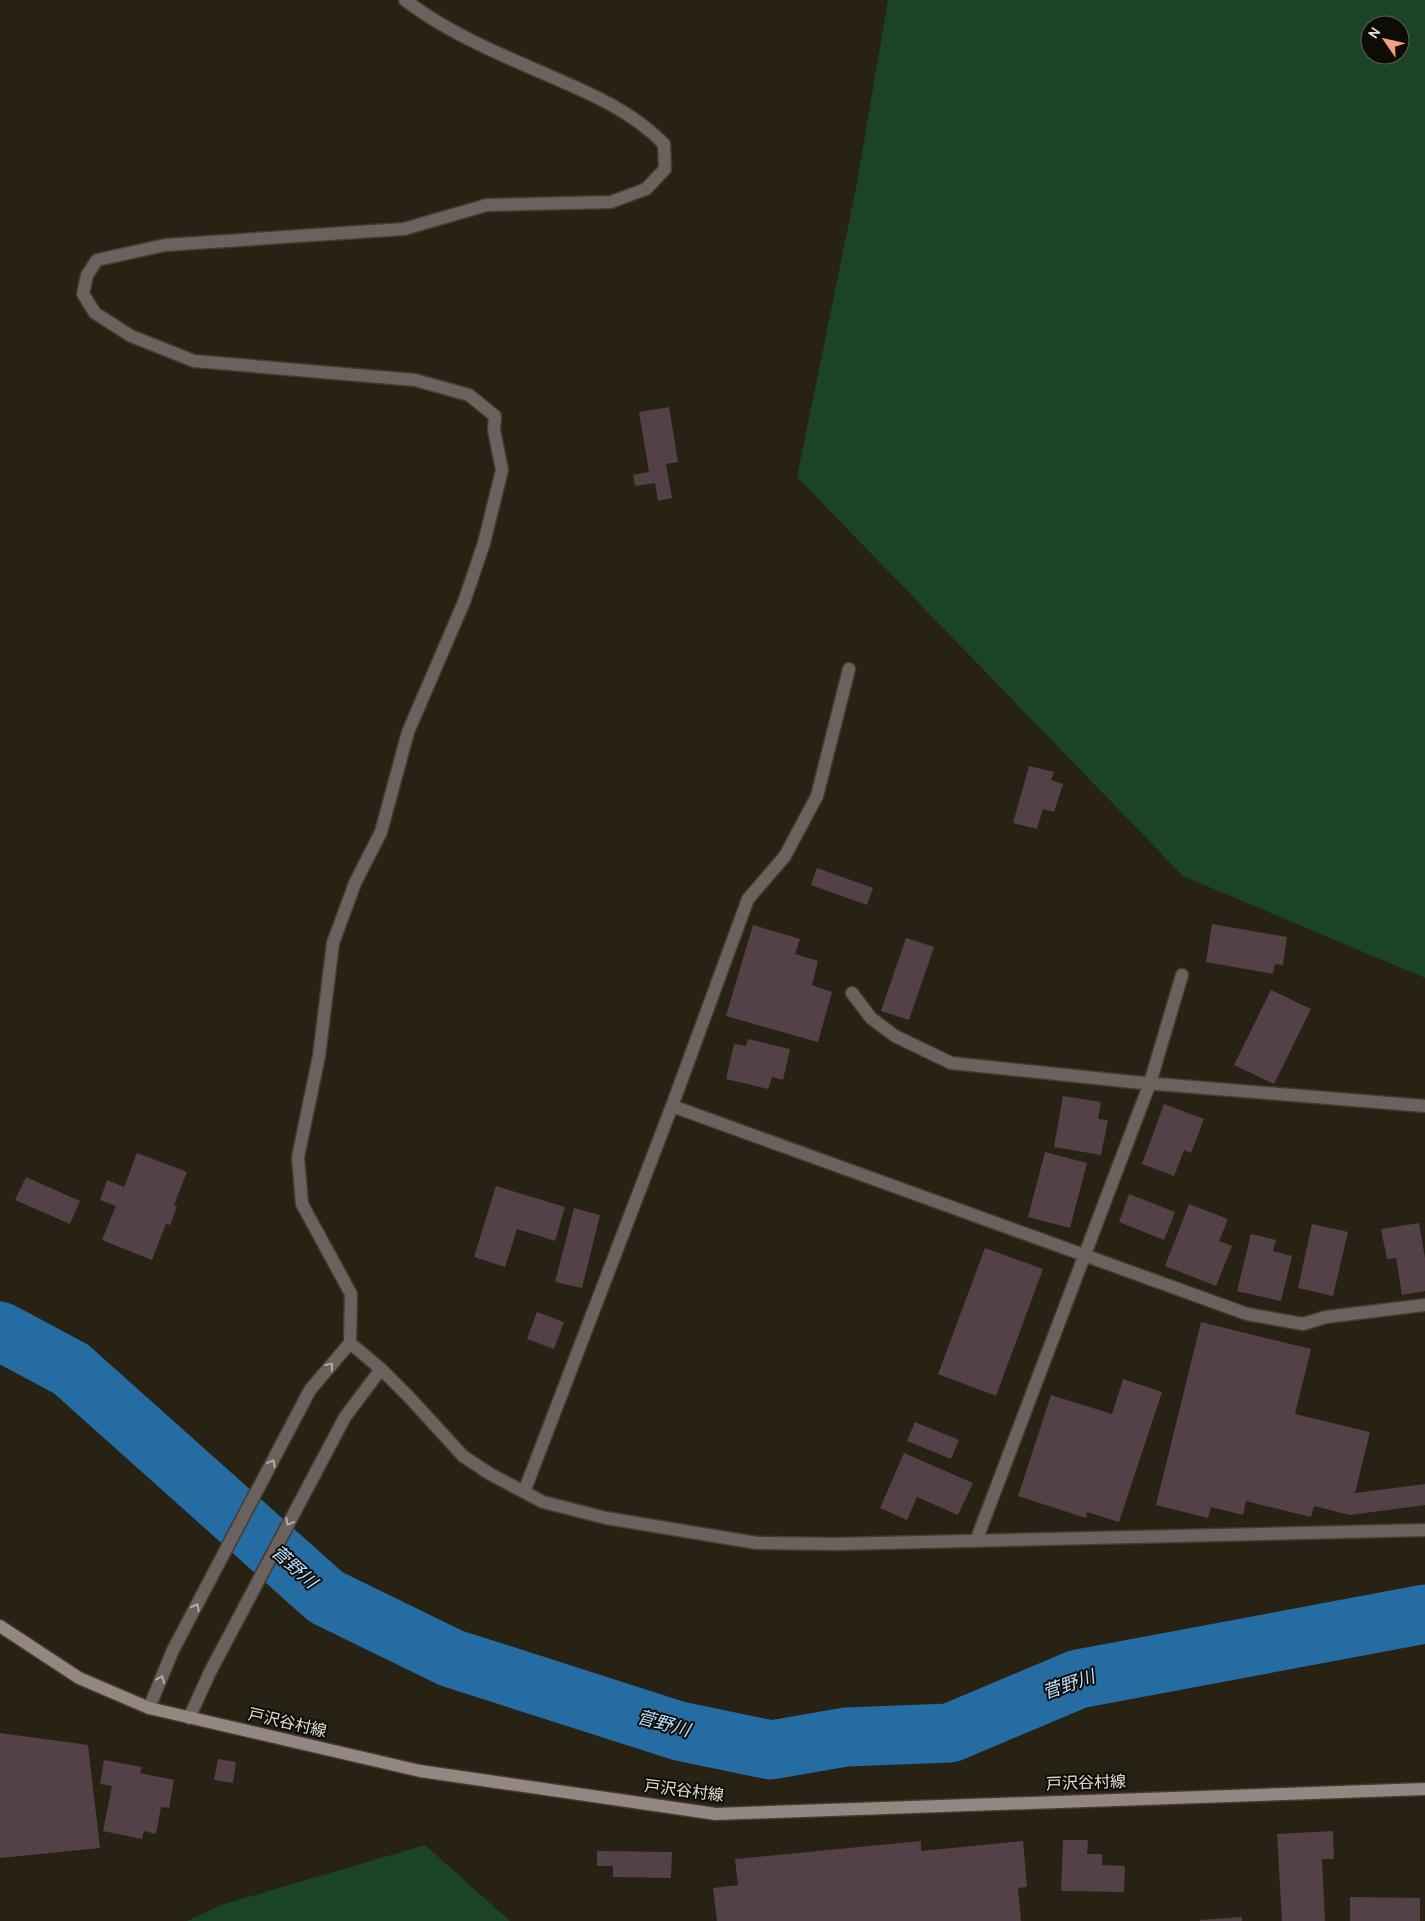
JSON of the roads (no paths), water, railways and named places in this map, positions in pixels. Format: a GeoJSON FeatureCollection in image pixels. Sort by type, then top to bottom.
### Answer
{"type":"FeatureCollection","features":[{"type":"Feature","properties":{"kind":"main road","name":"戸沢谷村線"},"geometry":{"type":"LineString","coordinates":[[0,1626],[79,1678],[149,1708],[420,1771],[716,1814],[1425,1789]]}},
{"type":"Feature","properties":{"kind":"street"},"geometry":{"type":"LineString","coordinates":[[149,1708],[173,1650],[310,1390],[350,1343],[351,1294],[302,1204],[298,1157],[319,1056],[332,944],[355,883],[381,832],[408,732],[464,602],[484,543],[502,470],[494,430],[495,416],[469,395],[415,380],[194,361],[131,336],[95,312],[83,294],[87,276],[98,260],[166,245],[404,229],[487,205],[611,202],[646,189],[665,169],[664,144],[649,128],[595,95],[468,39],[405,0]]}},
{"type":"Feature","properties":{"kind":"street"},"geometry":{"type":"LineString","coordinates":[[524,1492],[672,1106],[748,899],[785,856],[817,796],[849,669]]}},
{"type":"Feature","properties":{"kind":"street"},"geometry":{"type":"LineString","coordinates":[[976,1541],[1150,1083],[1182,975]]}},
{"type":"Feature","properties":{"kind":"street"},"geometry":{"type":"LineString","coordinates":[[852,994],[871,1018],[895,1036],[951,1063],[1150,1083],[1425,1106]]}},
{"type":"Feature","properties":{"kind":"street"},"geometry":{"type":"LineString","coordinates":[[672,1106],[1247,1314],[1303,1324],[1326,1317],[1425,1305]]}},
{"type":"Feature","properties":{"kind":"street"},"geometry":{"type":"LineString","coordinates":[[350,1343],[381,1369],[463,1456],[543,1502],[606,1518],[757,1543],[837,1544],[1425,1530]]}},
{"type":"Feature","properties":{"kind":"street"},"geometry":{"type":"LineString","coordinates":[[189,1718],[210,1672],[345,1417],[381,1369]]}},
{"type":"Feature","properties":{"kind":"waterway","name":"菅野川"},"geometry":{"type":"LineString","coordinates":[[0,1331],[71,1369],[326,1597],[451,1658],[679,1731],[771,1750],[846,1737],[950,1733],[1078,1679],[1425,1614]]}}]}
